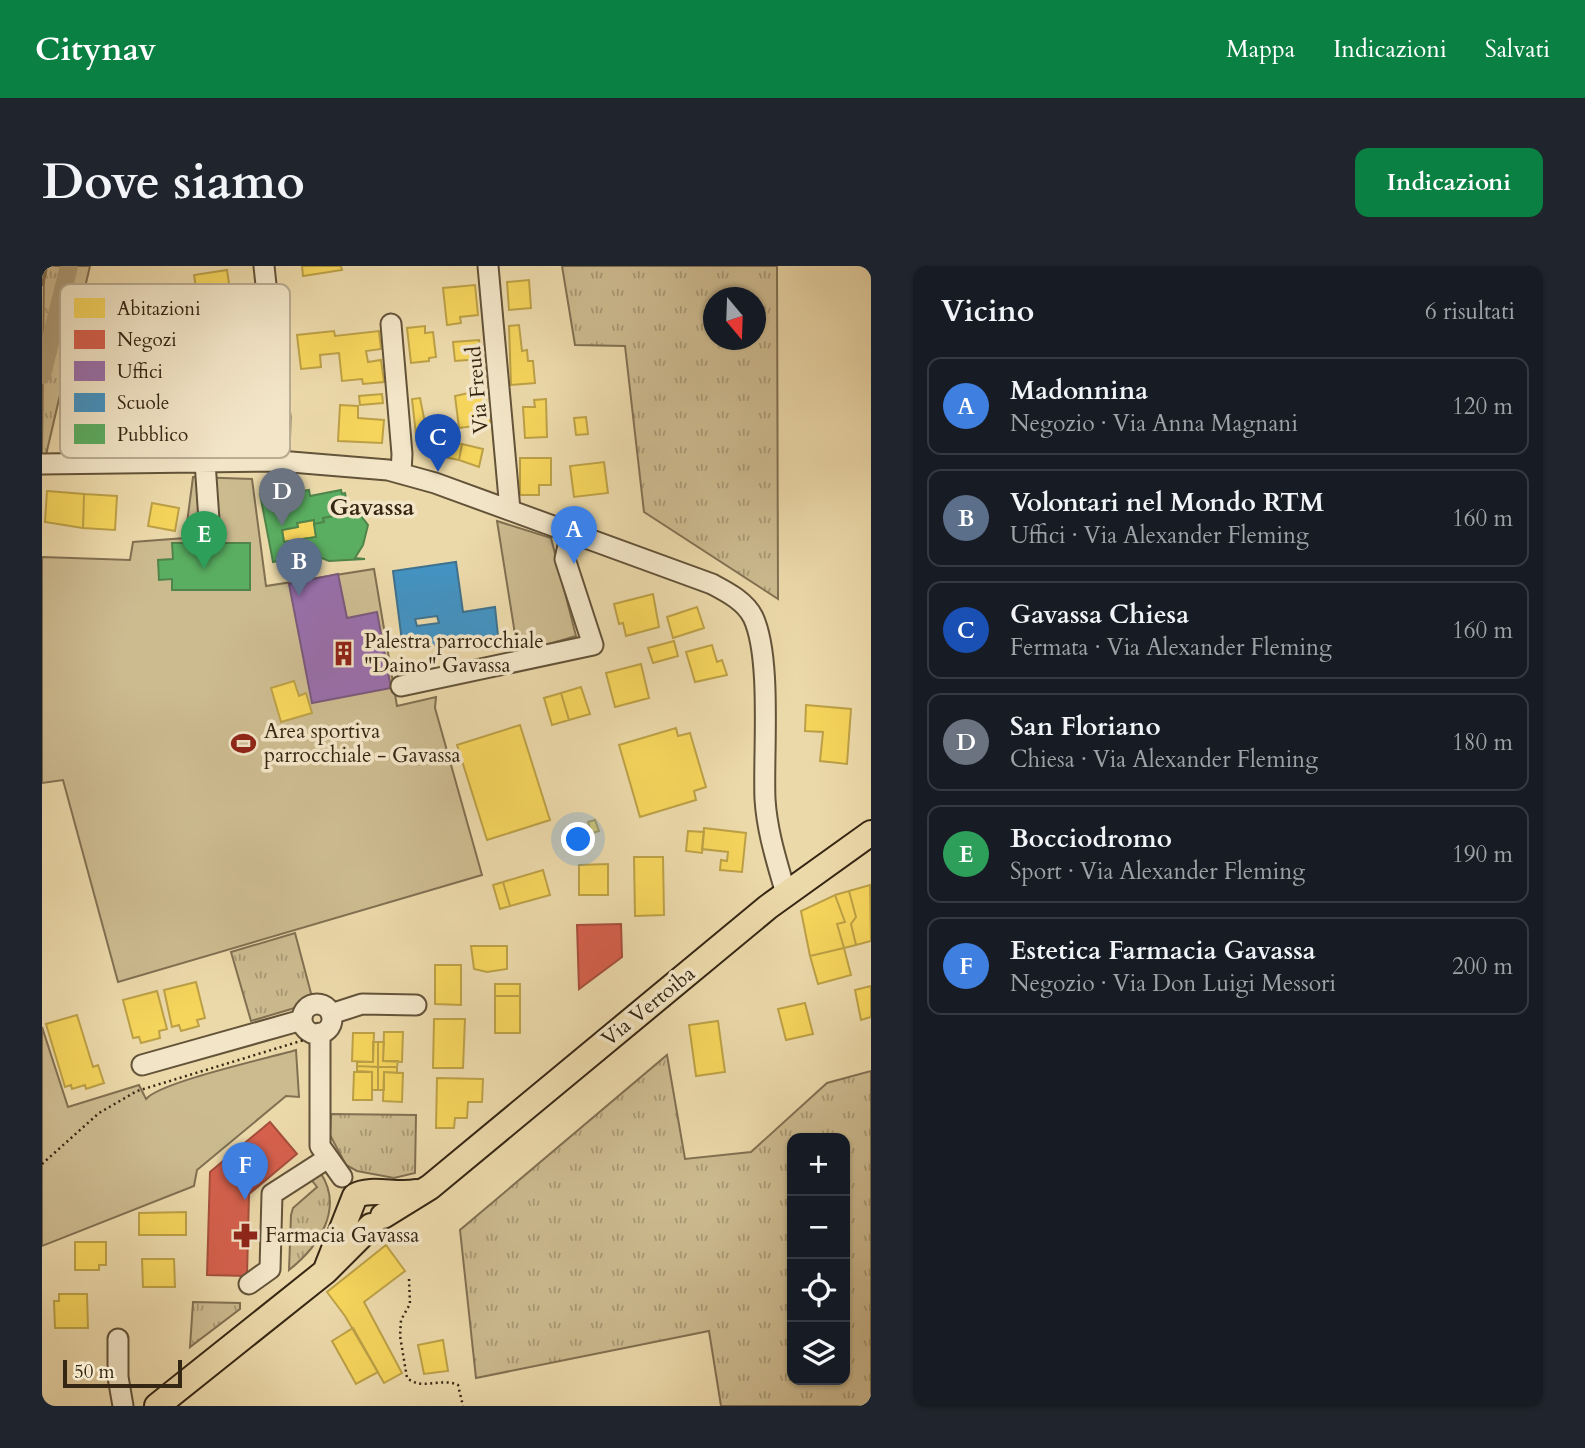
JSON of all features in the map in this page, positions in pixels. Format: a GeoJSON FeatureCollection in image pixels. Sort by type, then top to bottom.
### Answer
{"type":"FeatureCollection","features":[{"type":"Feature","properties":{"kind":"main road","name":"Via Vertoiba"},"geometry":{"type":"LineString","coordinates":[[365,1207],[430,1186],[786,894],[871,833]]}},
{"type":"Feature","properties":{"kind":"main road"},"geometry":{"type":"LineString","coordinates":[[157,1406],[326,1271],[365,1207]]}},
{"type":"Feature","properties":{"kind":"street"},"geometry":{"type":"LineString","coordinates":[[264,266],[266,284]]}},
{"type":"Feature","properties":{"kind":"street","name":"Via Freud"},"geometry":{"type":"LineString","coordinates":[[488,266],[510,510]]}},
{"type":"Feature","properties":{"kind":"street"},"geometry":{"type":"LineString","coordinates":[[391,324],[402,454],[401,472]]}},
{"type":"Feature","properties":{"kind":"street"},"geometry":{"type":"LineString","coordinates":[[42,464],[279,461],[401,472],[712,584],[731,594],[752,616],[757,629],[762,673],[769,835],[786,894]]}},
{"type":"Feature","properties":{"kind":"street"},"geometry":{"type":"LineString","coordinates":[[205,462],[209,520]]}},
{"type":"Feature","properties":{"kind":"street"},"geometry":{"type":"LineString","coordinates":[[401,686],[593,645],[565,559],[571,532]]}},
{"type":"Feature","properties":{"kind":"street"},"geometry":{"type":"LineString","coordinates":[[331,1014],[362,1004],[416,1005]]}},
{"type":"Feature","properties":{"kind":"street"},"geometry":{"type":"LineString","coordinates":[[311,1005],[325,1007],[331,1014],[331,1024],[320,1033],[306,1029],[302,1020],[304,1011],[311,1005]]}},
{"type":"Feature","properties":{"kind":"street"},"geometry":{"type":"LineString","coordinates":[[142,1065],[302,1020]]}},
{"type":"Feature","properties":{"kind":"street"},"geometry":{"type":"LineString","coordinates":[[320,1033],[320,1146],[365,1207]]}},
{"type":"Feature","properties":{"kind":"street"},"geometry":{"type":"LineString","coordinates":[[249,1284],[270,1269],[272,1194],[328,1158]]}},
{"type":"Feature","properties":{"kind":"street"},"geometry":{"type":"LineString","coordinates":[[118,1339],[118,1377],[123,1406]]}},
{"type":"Feature","properties":{"kind":"path"},"geometry":{"type":"LineString","coordinates":[[42,1164],[99,1114],[137,1091],[320,1033]]}},
{"type":"Feature","properties":{"kind":"path"},"geometry":{"type":"LineString","coordinates":[[410,1279],[410,1304],[401,1320],[400,1336],[407,1378],[420,1384],[450,1381],[458,1385],[463,1406]]}},
{"type":"Feature","properties":{"kind":"green space"},"geometry":{"type":"Polygon","coordinates":[[[44,266],[90,266],[86,284],[60,284],[60,395],[46,455],[42,455],[44,266]]]}},
{"type":"Feature","properties":{"kind":"green space"},"geometry":{"type":"Polygon","coordinates":[[[562,266],[777,266],[778,599],[644,512],[625,346],[575,345],[562,266]]]}},
{"type":"Feature","properties":{"kind":"green space","name":"Area sportiva parrocchiale - Gavassa"},"geometry":{"type":"Polygon","coordinates":[[[193,477],[252,479],[266,586],[374,569],[397,706],[436,697],[435,708],[482,875],[118,982],[63,780],[42,783],[42,557],[130,560],[133,542],[185,538],[193,477]]]}},
{"type":"Feature","properties":{"kind":"green space"},"geometry":{"type":"Polygon","coordinates":[[[497,521],[551,538],[576,636],[518,653],[497,521]]]}},
{"type":"Feature","properties":{"kind":"green space"},"geometry":{"type":"Polygon","coordinates":[[[295,933],[312,997],[298,1007],[251,1021],[231,952],[295,933]]]}},
{"type":"Feature","properties":{"kind":"green space"},"geometry":{"type":"Polygon","coordinates":[[[42,1027],[68,1107],[139,1085],[146,1099],[155,1092],[192,1078],[296,1050],[299,1097],[286,1096],[197,1170],[194,1186],[42,1246],[42,1027]]]}},
{"type":"Feature","properties":{"kind":"green space"},"geometry":{"type":"Polygon","coordinates":[[[667,1055],[685,1159],[751,1152],[827,1083],[871,1071],[871,1406],[721,1406],[709,1331],[476,1378],[460,1230],[667,1055]]]}},
{"type":"Feature","properties":{"kind":"green space"},"geometry":{"type":"Polygon","coordinates":[[[331,1114],[416,1115],[415,1173],[394,1178],[357,1171],[346,1165],[330,1135],[331,1114]]]}},
{"type":"Feature","properties":{"kind":"green space"},"geometry":{"type":"Polygon","coordinates":[[[320,1172],[330,1200],[325,1226],[310,1250],[289,1270],[293,1208],[317,1187],[310,1178],[320,1172]]]}},
{"type":"Feature","properties":{"kind":"green space"},"geometry":{"type":"Polygon","coordinates":[[[193,1302],[240,1303],[240,1309],[190,1347],[193,1302]]]}},
{"type":"Feature","properties":{"kind":"building: Abitazioni"},"geometry":{"type":"Polygon","coordinates":[[[302,266],[341,266],[342,270],[303,276],[302,266]]]}},
{"type":"Feature","properties":{"kind":"building: Abitazioni"},"geometry":{"type":"Polygon","coordinates":[[[227,270],[229,284],[195,284],[194,275],[227,270]]]}},
{"type":"Feature","properties":{"kind":"building: Abitazioni"},"geometry":{"type":"Polygon","coordinates":[[[529,280],[531,308],[509,310],[507,282],[529,280]]]}},
{"type":"Feature","properties":{"kind":"building: Abitazioni"},"geometry":{"type":"Polygon","coordinates":[[[475,285],[478,315],[460,317],[461,323],[447,325],[443,288],[475,285]]]}},
{"type":"Feature","properties":{"kind":"building: Abitazioni"},"geometry":{"type":"Polygon","coordinates":[[[519,325],[522,351],[527,350],[528,361],[533,361],[535,383],[511,385],[509,326],[519,325]]]}},
{"type":"Feature","properties":{"kind":"building: Abitazioni"},"geometry":{"type":"Polygon","coordinates":[[[425,326],[425,333],[433,332],[436,357],[429,358],[429,361],[411,363],[407,328],[425,326]]]}},
{"type":"Feature","properties":{"kind":"building: Abitazioni"},"geometry":{"type":"Polygon","coordinates":[[[334,331],[335,336],[379,331],[381,349],[366,351],[368,362],[381,360],[384,382],[363,384],[362,379],[342,381],[339,353],[320,355],[321,367],[301,369],[297,335],[334,331]]]}},
{"type":"Feature","properties":{"kind":"building: Abitazioni"},"geometry":{"type":"Polygon","coordinates":[[[479,340],[481,359],[455,361],[453,342],[479,340]]]}},
{"type":"Feature","properties":{"kind":"building: Abitazioni"},"geometry":{"type":"Polygon","coordinates":[[[482,390],[491,424],[459,428],[455,396],[482,390]]]}},
{"type":"Feature","properties":{"kind":"building: Abitazioni"},"geometry":{"type":"Polygon","coordinates":[[[382,394],[383,403],[360,405],[359,396],[382,394]]]}},
{"type":"Feature","properties":{"kind":"building: Abitazioni"},"geometry":{"type":"Polygon","coordinates":[[[420,398],[428,438],[462,444],[459,460],[444,457],[444,453],[417,443],[412,399],[420,398]]]}},
{"type":"Feature","properties":{"kind":"building: Abitazioni"},"geometry":{"type":"Polygon","coordinates":[[[546,399],[547,437],[525,438],[523,407],[535,407],[534,400],[546,399]]]}},
{"type":"Feature","properties":{"kind":"building: Abitazioni"},"geometry":{"type":"Polygon","coordinates":[[[340,405],[358,406],[358,418],[384,420],[382,443],[338,441],[340,405]]]}},
{"type":"Feature","properties":{"kind":"building: Abitazioni"},"geometry":{"type":"Polygon","coordinates":[[[586,417],[588,434],[576,435],[574,418],[586,417]]]}},
{"type":"Feature","properties":{"kind":"building: Abitazioni"},"geometry":{"type":"Polygon","coordinates":[[[462,444],[483,449],[479,467],[459,460],[462,444]]]}},
{"type":"Feature","properties":{"kind":"building: Abitazioni"},"geometry":{"type":"Polygon","coordinates":[[[520,458],[551,458],[551,485],[539,485],[539,495],[520,495],[520,458]]]}},
{"type":"Feature","properties":{"kind":"building: Abitazioni"},"geometry":{"type":"Polygon","coordinates":[[[604,462],[608,493],[574,497],[570,466],[604,462]]]}},
{"type":"Feature","properties":{"kind":"building: Abitazioni"},"geometry":{"type":"Polygon","coordinates":[[[47,491],[84,494],[83,528],[45,522],[47,491]]]}},
{"type":"Feature","properties":{"kind":"building: Abitazioni"},"geometry":{"type":"Polygon","coordinates":[[[84,494],[117,496],[115,530],[83,528],[84,494]]]}},
{"type":"Feature","properties":{"kind":"building: Abitazioni"},"geometry":{"type":"Polygon","coordinates":[[[152,503],[179,508],[175,531],[148,526],[152,503]]]}},
{"type":"Feature","properties":{"kind":"building: Abitazioni"},"geometry":{"type":"Polygon","coordinates":[[[314,520],[316,537],[284,542],[282,530],[298,527],[297,523],[314,520]]]}},
{"type":"Feature","properties":{"kind":"building: Abitazioni"},"geometry":{"type":"Polygon","coordinates":[[[653,594],[659,627],[626,636],[623,623],[619,624],[614,604],[653,594]]]}},
{"type":"Feature","properties":{"kind":"building: Abitazioni"},"geometry":{"type":"Polygon","coordinates":[[[697,607],[704,628],[673,638],[667,617],[697,607]]]}},
{"type":"Feature","properties":{"kind":"building: Abitazioni"},"geometry":{"type":"Polygon","coordinates":[[[674,641],[678,656],[653,663],[648,648],[674,641]]]}},
{"type":"Feature","properties":{"kind":"building: Abitazioni"},"geometry":{"type":"Polygon","coordinates":[[[712,645],[717,662],[722,660],[727,675],[695,682],[686,652],[712,645]]]}},
{"type":"Feature","properties":{"kind":"building: Abitazioni"},"geometry":{"type":"Polygon","coordinates":[[[641,664],[649,698],[615,707],[606,673],[641,664]]]}},
{"type":"Feature","properties":{"kind":"building: Abitazioni"},"geometry":{"type":"Polygon","coordinates":[[[294,681],[299,696],[306,693],[312,713],[281,722],[271,688],[294,681]]]}},
{"type":"Feature","properties":{"kind":"building: Abitazioni"},"geometry":{"type":"Polygon","coordinates":[[[581,687],[590,714],[569,720],[561,693],[581,687]]]}},
{"type":"Feature","properties":{"kind":"building: Abitazioni"},"geometry":{"type":"Polygon","coordinates":[[[561,693],[569,720],[552,725],[544,698],[561,693]]]}},
{"type":"Feature","properties":{"kind":"building: Abitazioni"},"geometry":{"type":"Polygon","coordinates":[[[806,705],[851,709],[847,764],[820,761],[823,732],[805,731],[806,705]]]}},
{"type":"Feature","properties":{"kind":"building: Abitazioni"},"geometry":{"type":"Polygon","coordinates":[[[520,725],[550,820],[487,840],[457,745],[520,725]]]}},
{"type":"Feature","properties":{"kind":"building: Abitazioni"},"geometry":{"type":"Polygon","coordinates":[[[676,728],[678,736],[690,733],[706,787],[694,791],[696,800],[640,817],[619,745],[676,728]]]}},
{"type":"Feature","properties":{"kind":"building: Abitazioni"},"geometry":{"type":"Polygon","coordinates":[[[595,820],[599,831],[592,833],[588,822],[595,820]]]}},
{"type":"Feature","properties":{"kind":"building: Abitazioni"},"geometry":{"type":"Polygon","coordinates":[[[704,828],[746,833],[742,872],[720,870],[721,860],[727,861],[728,852],[702,849],[704,828]]]}},
{"type":"Feature","properties":{"kind":"building: Abitazioni"},"geometry":{"type":"Polygon","coordinates":[[[688,831],[704,832],[702,853],[686,851],[688,831]]]}},
{"type":"Feature","properties":{"kind":"building: Abitazioni"},"geometry":{"type":"Polygon","coordinates":[[[634,857],[663,857],[664,915],[635,916],[634,857]]]}},
{"type":"Feature","properties":{"kind":"building: Abitazioni"},"geometry":{"type":"Polygon","coordinates":[[[608,864],[608,895],[579,895],[579,865],[608,864]]]}},
{"type":"Feature","properties":{"kind":"building: Abitazioni"},"geometry":{"type":"Polygon","coordinates":[[[543,870],[550,895],[510,906],[503,882],[543,870]]]}},
{"type":"Feature","properties":{"kind":"building: Abitazioni"},"geometry":{"type":"Polygon","coordinates":[[[503,882],[510,906],[500,909],[493,885],[503,882]]]}},
{"type":"Feature","properties":{"kind":"building: Abitazioni"},"geometry":{"type":"Polygon","coordinates":[[[870,885],[871,941],[856,945],[851,924],[856,917],[849,891],[870,885]]]}},
{"type":"Feature","properties":{"kind":"building: Abitazioni"},"geometry":{"type":"Polygon","coordinates":[[[849,891],[856,917],[851,924],[856,945],[844,948],[837,924],[845,922],[835,895],[849,891]]]}},
{"type":"Feature","properties":{"kind":"building: Abitazioni"},"geometry":{"type":"Polygon","coordinates":[[[835,895],[845,922],[837,924],[844,948],[810,956],[801,911],[835,895]]]}},
{"type":"Feature","properties":{"kind":"building: Abitazioni"},"geometry":{"type":"Polygon","coordinates":[[[471,946],[507,946],[507,969],[487,972],[474,969],[471,946]]]}},
{"type":"Feature","properties":{"kind":"building: Abitazioni"},"geometry":{"type":"Polygon","coordinates":[[[844,948],[851,975],[818,984],[810,956],[844,948]]]}},
{"type":"Feature","properties":{"kind":"building: Abitazioni"},"geometry":{"type":"Polygon","coordinates":[[[435,965],[461,965],[461,1005],[435,1004],[435,965]]]}},
{"type":"Feature","properties":{"kind":"building: Abitazioni"},"geometry":{"type":"Polygon","coordinates":[[[196,982],[205,1018],[197,1020],[199,1026],[181,1031],[179,1025],[172,1027],[164,990],[196,982]]]}},
{"type":"Feature","properties":{"kind":"building: Abitazioni"},"geometry":{"type":"Polygon","coordinates":[[[495,984],[520,984],[520,996],[495,996],[495,984]]]}},
{"type":"Feature","properties":{"kind":"building: Abitazioni"},"geometry":{"type":"Polygon","coordinates":[[[871,986],[871,1017],[861,1020],[855,990],[871,986]]]}},
{"type":"Feature","properties":{"kind":"building: Abitazioni"},"geometry":{"type":"Polygon","coordinates":[[[157,991],[167,1029],[159,1031],[160,1038],[141,1043],[139,1037],[133,1038],[123,1000],[157,991]]]}},
{"type":"Feature","properties":{"kind":"building: Abitazioni"},"geometry":{"type":"Polygon","coordinates":[[[495,996],[520,996],[520,1033],[495,1033],[495,996]]]}},
{"type":"Feature","properties":{"kind":"building: Abitazioni"},"geometry":{"type":"Polygon","coordinates":[[[805,1003],[813,1034],[786,1040],[778,1009],[805,1003]]]}},
{"type":"Feature","properties":{"kind":"building: Abitazioni"},"geometry":{"type":"Polygon","coordinates":[[[77,1015],[93,1067],[98,1065],[104,1083],[86,1089],[85,1085],[72,1089],[71,1085],[65,1087],[46,1024],[77,1015]]]}},
{"type":"Feature","properties":{"kind":"building: Abitazioni"},"geometry":{"type":"Polygon","coordinates":[[[434,1019],[465,1019],[463,1068],[433,1068],[434,1019]]]}},
{"type":"Feature","properties":{"kind":"building: Abitazioni"},"geometry":{"type":"Polygon","coordinates":[[[718,1021],[725,1072],[696,1076],[689,1025],[718,1021]]]}},
{"type":"Feature","properties":{"kind":"building: Abitazioni"},"geometry":{"type":"Polygon","coordinates":[[[384,1032],[403,1032],[402,1062],[383,1061],[384,1032]]]}},
{"type":"Feature","properties":{"kind":"building: Abitazioni"},"geometry":{"type":"Polygon","coordinates":[[[353,1033],[374,1033],[373,1062],[352,1061],[353,1033]]]}},
{"type":"Feature","properties":{"kind":"building: Abitazioni"},"geometry":{"type":"Polygon","coordinates":[[[373,1042],[378,1042],[378,1067],[357,1066],[357,1062],[373,1062],[373,1042]]]}},
{"type":"Feature","properties":{"kind":"building: Abitazioni"},"geometry":{"type":"Polygon","coordinates":[[[378,1042],[384,1042],[383,1061],[398,1061],[397,1067],[378,1067],[378,1042]]]}},
{"type":"Feature","properties":{"kind":"building: Abitazioni"},"geometry":{"type":"Polygon","coordinates":[[[357,1066],[378,1067],[378,1090],[372,1090],[372,1072],[357,1071],[357,1066]]]}},
{"type":"Feature","properties":{"kind":"building: Abitazioni"},"geometry":{"type":"Polygon","coordinates":[[[378,1067],[397,1067],[397,1073],[384,1072],[384,1090],[378,1090],[378,1067]]]}},
{"type":"Feature","properties":{"kind":"building: Abitazioni"},"geometry":{"type":"Polygon","coordinates":[[[354,1072],[372,1072],[372,1100],[353,1100],[354,1072]]]}},
{"type":"Feature","properties":{"kind":"building: Abitazioni"},"geometry":{"type":"Polygon","coordinates":[[[384,1072],[403,1073],[402,1102],[383,1101],[384,1072]]]}},
{"type":"Feature","properties":{"kind":"building: Abitazioni"},"geometry":{"type":"Polygon","coordinates":[[[437,1078],[483,1079],[482,1102],[468,1102],[467,1118],[455,1118],[454,1128],[436,1128],[437,1078]]]}},
{"type":"Feature","properties":{"kind":"building: Abitazioni"},"geometry":{"type":"Polygon","coordinates":[[[186,1212],[186,1235],[139,1235],[139,1213],[186,1212]]]}},
{"type":"Feature","properties":{"kind":"building: Abitazioni"},"geometry":{"type":"Polygon","coordinates":[[[75,1242],[106,1242],[106,1265],[99,1265],[99,1270],[75,1270],[75,1242]]]}},
{"type":"Feature","properties":{"kind":"building: Abitazioni"},"geometry":{"type":"Polygon","coordinates":[[[386,1245],[405,1271],[364,1302],[402,1373],[384,1383],[345,1316],[327,1292],[386,1245]]]}},
{"type":"Feature","properties":{"kind":"building: Abitazioni"},"geometry":{"type":"Polygon","coordinates":[[[142,1259],[174,1259],[175,1287],[143,1287],[142,1259]]]}},
{"type":"Feature","properties":{"kind":"building: Abitazioni"},"geometry":{"type":"Polygon","coordinates":[[[59,1294],[87,1294],[88,1328],[55,1328],[54,1301],[59,1301],[59,1294]]]}},
{"type":"Feature","properties":{"kind":"building: Abitazioni"},"geometry":{"type":"Polygon","coordinates":[[[353,1328],[378,1372],[356,1384],[332,1341],[353,1328]]]}},
{"type":"Feature","properties":{"kind":"building: Abitazioni"},"geometry":{"type":"Polygon","coordinates":[[[443,1340],[448,1371],[424,1374],[418,1345],[443,1340]]]}},
{"type":"Feature","properties":{"kind":"building: Negozi"},"geometry":{"type":"Polygon","coordinates":[[[621,924],[622,957],[579,989],[577,925],[621,924]]]}},
{"type":"Feature","properties":{"kind":"building: Negozi"},"geometry":{"type":"Polygon","coordinates":[[[270,1122],[297,1154],[249,1194],[247,1276],[207,1275],[210,1172],[270,1122]]]}},
{"type":"Feature","properties":{"kind":"building: Uffici","name":"Palestra parrocchiale \"Daino\" Gavassa"},"geometry":{"type":"Polygon","coordinates":[[[338,574],[347,618],[377,612],[391,688],[312,703],[289,584],[338,574]]]}},
{"type":"Feature","properties":{"kind":"building: Scuole"},"geometry":{"type":"Polygon","coordinates":[[[456,562],[463,612],[495,607],[498,636],[403,649],[393,571],[456,562]],[[437,616],[415,619],[417,626],[439,623],[437,616]]]}},
{"type":"Feature","properties":{"kind":"building: Pubblico"},"geometry":{"type":"Polygon","coordinates":[[[285,490],[285,494],[309,490],[310,496],[341,490],[342,494],[345,493],[349,513],[323,518],[324,522],[314,524],[314,520],[297,523],[298,527],[282,530],[284,542],[289,541],[292,558],[273,562],[260,494],[285,490]]]}},
{"type":"Feature","properties":{"kind":"building: Pubblico"},"geometry":{"type":"Polygon","coordinates":[[[349,513],[361,516],[368,525],[363,545],[355,558],[365,559],[329,561],[302,550],[302,539],[316,537],[314,524],[324,522],[323,518],[349,513]]]}},
{"type":"Feature","properties":{"kind":"building: Pubblico"},"geometry":{"type":"Polygon","coordinates":[[[172,543],[250,543],[250,590],[172,590],[172,579],[159,580],[158,560],[173,559],[172,543]]]}},
{"type":"Feature","properties":{"kind":"waterway"},"geometry":{"type":"LineString","coordinates":[[42,284],[46,266]]}},
{"type":"Feature","properties":{"kind":"waterway"},"geometry":{"type":"LineString","coordinates":[[65,284],[69,266]]}},
{"type":"Feature","properties":{"kind":"waterway"},"geometry":{"type":"LineString","coordinates":[[42,375],[60,302]]}},
{"type":"Feature","properties":{"kind":"place","name":"Gavassa Chiesa"},"geometry":{"type":"Point","coordinates":[438,472]}},
{"type":"Feature","properties":{"kind":"place","name":"San Floriano"},"geometry":{"type":"Point","coordinates":[282,526]}},
{"type":"Feature","properties":{"kind":"place","name":"Madonnina"},"geometry":{"type":"Point","coordinates":[574,564]}},
{"type":"Feature","properties":{"kind":"place","name":"Bocciodromo"},"geometry":{"type":"Point","coordinates":[204,569]}},
{"type":"Feature","properties":{"kind":"place","name":"Volontari nel Mondo RTM"},"geometry":{"type":"Point","coordinates":[299,596]}},
{"type":"Feature","properties":{"kind":"place","name":"Palestra parrocchiale \"Daino\" Gavassa"},"geometry":{"type":"Point","coordinates":[344,653]}},
{"type":"Feature","properties":{"kind":"place","name":"Area sportiva parrocchiale - Gavassa"},"geometry":{"type":"Point","coordinates":[244,743]}},
{"type":"Feature","properties":{"kind":"place","name":"Estetica Farmacia Gavassa"},"geometry":{"type":"Point","coordinates":[245,1200]}},
{"type":"Feature","properties":{"kind":"place","name":"Farmacia Gavassa"},"geometry":{"type":"Point","coordinates":[245,1235]}},
{"type":"Feature","properties":{"kind":"district","name":"Gavassa"},"geometry":{"type":"Point","coordinates":[372,507]}}]}
